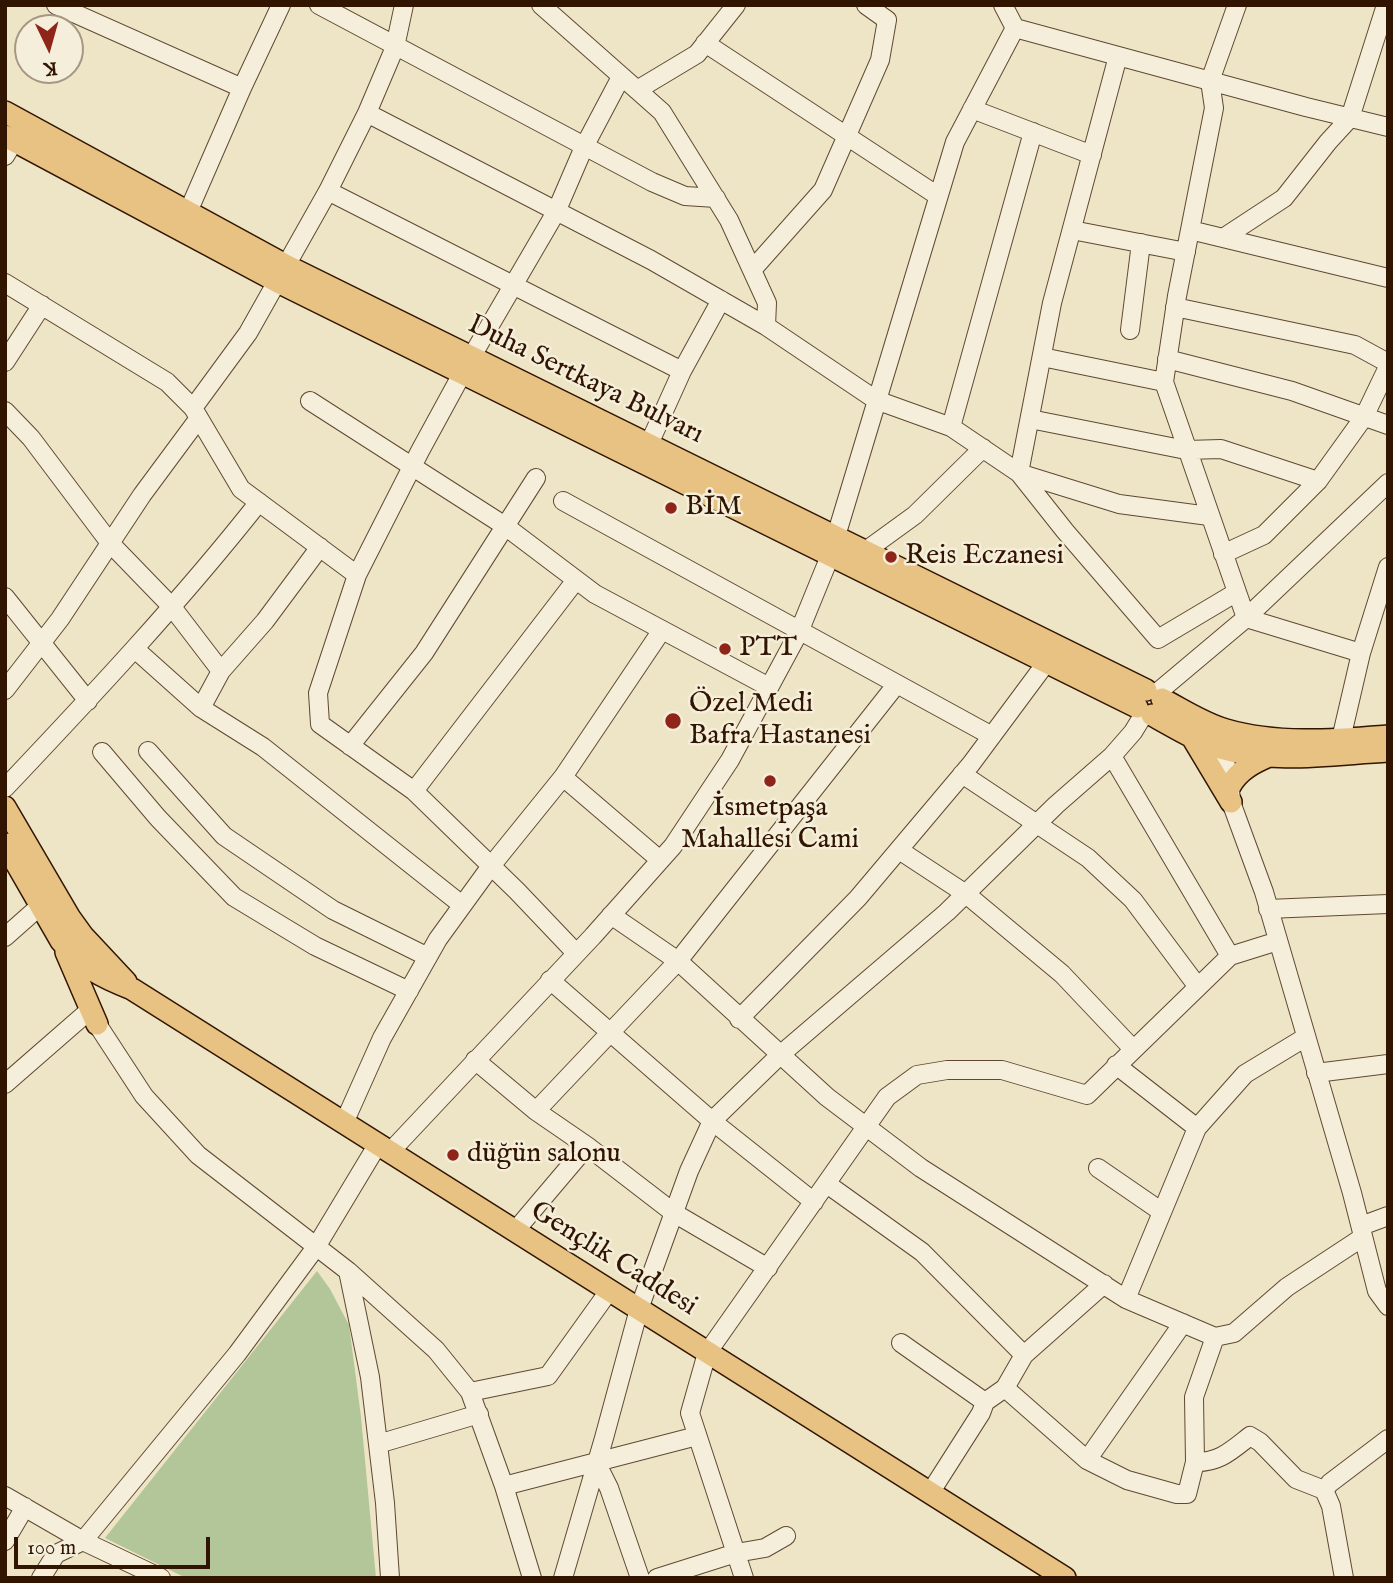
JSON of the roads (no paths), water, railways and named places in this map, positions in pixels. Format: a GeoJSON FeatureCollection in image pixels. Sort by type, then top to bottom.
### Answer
{"type":"FeatureCollection","features":[{"type":"Feature","properties":{"kind":"main road","name":"Duha Sertkaya Bulvarı"},"geometry":{"type":"LineString","coordinates":[[5,112],[188,212],[283,274]]}},
{"type":"Feature","properties":{"kind":"main road","name":"Duha Sertkaya Bulvarı"},"geometry":{"type":"LineString","coordinates":[[8,144],[283,274],[833,547],[864,552],[1150,703]]}},
{"type":"Feature","properties":{"kind":"main road","name":"Duha Sertkaya Bulvarı"},"geometry":{"type":"LineString","coordinates":[[467,364],[649,444],[1046,663],[1238,733],[1341,739],[1388,736]]}},
{"type":"Feature","properties":{"kind":"main road"},"geometry":{"type":"LineString","coordinates":[[1150,703],[1192,737],[1231,794],[1245,768],[1269,756]]}},
{"type":"Feature","properties":{"kind":"main road"},"geometry":{"type":"LineString","coordinates":[[1192,737],[1222,749],[1269,756],[1388,751]]}},
{"type":"Feature","properties":{"kind":"main road"},"geometry":{"type":"LineString","coordinates":[[5,807],[95,962],[94,1017]]}},
{"type":"Feature","properties":{"kind":"main road"},"geometry":{"type":"LineString","coordinates":[[5,844],[61,941],[94,1017]]}},
{"type":"Feature","properties":{"kind":"main road"},"geometry":{"type":"LineString","coordinates":[[61,941],[72,954],[95,962]]}},
{"type":"Feature","properties":{"kind":"main road","name":"Gençlik Caddesi"},"geometry":{"type":"LineString","coordinates":[[95,962],[132,989],[1065,1578]]}},
{"type":"Feature","properties":{"kind":"main road"},"geometry":{"type":"LineString","coordinates":[[94,1017],[111,994],[132,989]]}},
{"type":"Feature","properties":{"kind":"street"},"geometry":{"type":"LineString","coordinates":[[56,5],[85,11],[242,88]]}},
{"type":"Feature","properties":{"kind":"street"},"geometry":{"type":"LineString","coordinates":[[188,212],[281,5]]}},
{"type":"Feature","properties":{"kind":"street"},"geometry":{"type":"LineString","coordinates":[[319,5],[584,147],[685,196],[716,198]]}},
{"type":"Feature","properties":{"kind":"street"},"geometry":{"type":"LineString","coordinates":[[5,690],[60,619],[248,333],[283,274],[367,113],[395,47],[404,5]]}},
{"type":"Feature","properties":{"kind":"street"},"geometry":{"type":"LineString","coordinates":[[541,5],[662,113],[729,220],[767,303],[766,326]]}},
{"type":"Feature","properties":{"kind":"street"},"geometry":{"type":"LineString","coordinates":[[637,90],[696,54],[736,5]]}},
{"type":"Feature","properties":{"kind":"street"},"geometry":{"type":"LineString","coordinates":[[752,271],[823,190],[880,60],[887,20],[866,5]]}},
{"type":"Feature","properties":{"kind":"street"},"geometry":{"type":"LineString","coordinates":[[1003,5],[1015,28],[1388,127]]}},
{"type":"Feature","properties":{"kind":"street"},"geometry":{"type":"LineString","coordinates":[[1237,5],[1210,81],[1213,108],[1175,307],[1164,382],[1247,618]]}},
{"type":"Feature","properties":{"kind":"street"},"geometry":{"type":"LineString","coordinates":[[1223,238],[1284,198],[1350,118],[1386,6]]}},
{"type":"Feature","properties":{"kind":"street"},"geometry":{"type":"LineString","coordinates":[[41,1578],[56,1554],[83,1541],[237,1354],[316,1247],[384,1148],[475,1060],[673,846],[730,760],[799,632],[833,547],[955,142],[1015,28]]}},
{"type":"Feature","properties":{"kind":"street"},"geometry":{"type":"LineString","coordinates":[[705,43],[938,196]]}},
{"type":"Feature","properties":{"kind":"street"},"geometry":{"type":"LineString","coordinates":[[1019,473],[1052,303],[1118,56]]}},
{"type":"Feature","properties":{"kind":"street"},"geometry":{"type":"LineString","coordinates":[[576,953],[414,791],[320,724],[318,694],[357,575],[467,364],[556,212],[584,147],[621,76]]}},
{"type":"Feature","properties":{"kind":"street"},"geometry":{"type":"LineString","coordinates":[[972,109],[1092,155]]}},
{"type":"Feature","properties":{"kind":"street"},"geometry":{"type":"LineString","coordinates":[[367,113],[651,260],[766,326],[876,400],[951,427],[983,448],[1019,473],[1158,639],[1237,593]]}},
{"type":"Feature","properties":{"kind":"street"},"geometry":{"type":"LineString","coordinates":[[951,427],[1033,132]]}},
{"type":"Feature","properties":{"kind":"street"},"geometry":{"type":"LineString","coordinates":[[328,191],[682,371]]}},
{"type":"Feature","properties":{"kind":"street"},"geometry":{"type":"LineString","coordinates":[[1072,230],[1186,252]]}},
{"type":"Feature","properties":{"kind":"street"},"geometry":{"type":"LineString","coordinates":[[1190,230],[1388,278]]}},
{"type":"Feature","properties":{"kind":"street"},"geometry":{"type":"LineString","coordinates":[[1130,330],[1141,243]]}},
{"type":"Feature","properties":{"kind":"street"},"geometry":{"type":"LineString","coordinates":[[5,283],[167,382],[196,413],[241,489],[357,575]]}},
{"type":"Feature","properties":{"kind":"street"},"geometry":{"type":"LineString","coordinates":[[649,444],[682,371],[721,300]]}},
{"type":"Feature","properties":{"kind":"street"},"geometry":{"type":"LineString","coordinates":[[5,362],[41,305]]}},
{"type":"Feature","properties":{"kind":"street"},"geometry":{"type":"LineString","coordinates":[[1175,307],[1355,345],[1388,365],[1364,417],[1318,481],[1264,535],[1223,554]]}},
{"type":"Feature","properties":{"kind":"street"},"geometry":{"type":"LineString","coordinates":[[1042,357],[1164,382]]}},
{"type":"Feature","properties":{"kind":"street"},"geometry":{"type":"LineString","coordinates":[[1167,359],[1292,391],[1388,425]]}},
{"type":"Feature","properties":{"kind":"street"},"geometry":{"type":"LineString","coordinates":[[310,401],[505,526],[595,594],[769,687]]}},
{"type":"Feature","properties":{"kind":"street"},"geometry":{"type":"LineString","coordinates":[[5,411],[31,438],[110,543],[172,607],[221,671]]}},
{"type":"Feature","properties":{"kind":"street"},"geometry":{"type":"LineString","coordinates":[[1030,419],[1186,450],[1221,449],[1318,481]]}},
{"type":"Feature","properties":{"kind":"street"},"geometry":{"type":"LineString","coordinates":[[864,552],[915,515],[983,448]]}},
{"type":"Feature","properties":{"kind":"street"},"geometry":{"type":"LineString","coordinates":[[1019,473],[1119,504],[1209,516]]}},
{"type":"Feature","properties":{"kind":"street"},"geometry":{"type":"LineString","coordinates":[[350,746],[424,653],[536,478]]}},
{"type":"Feature","properties":{"kind":"street"},"geometry":{"type":"LineString","coordinates":[[563,1578],[639,1309],[674,1213],[712,1121],[780,1055],[966,894],[1036,824],[1112,756],[1133,732],[1150,703],[1247,618],[1388,483]]}},
{"type":"Feature","properties":{"kind":"street"},"geometry":{"type":"LineString","coordinates":[[563,501],[992,736]]}},
{"type":"Feature","properties":{"kind":"street"},"geometry":{"type":"LineString","coordinates":[[5,788],[135,649],[259,502]]}},
{"type":"Feature","properties":{"kind":"street"},"geometry":{"type":"LineString","coordinates":[[201,708],[221,671],[265,621],[320,547]]}},
{"type":"Feature","properties":{"kind":"street"},"geometry":{"type":"LineString","coordinates":[[1341,739],[1361,653],[1388,567]]}},
{"type":"Feature","properties":{"kind":"street"},"geometry":{"type":"LineString","coordinates":[[414,791],[576,580]]}},
{"type":"Feature","properties":{"kind":"street"},"geometry":{"type":"LineString","coordinates":[[5,597],[88,701]]}},
{"type":"Feature","properties":{"kind":"street"},"geometry":{"type":"LineString","coordinates":[[1247,618],[1361,653]]}},
{"type":"Feature","properties":{"kind":"street"},"geometry":{"type":"LineString","coordinates":[[344,1123],[382,1038],[428,957],[491,866],[562,778],[662,630]]}},
{"type":"Feature","properties":{"kind":"street"},"geometry":{"type":"LineString","coordinates":[[135,649],[201,708],[262,747],[463,905]]}},
{"type":"Feature","properties":{"kind":"street"},"geometry":{"type":"LineString","coordinates":[[739,1019],[858,898],[962,774],[1046,663]]}},
{"type":"Feature","properties":{"kind":"street"},"geometry":{"type":"LineString","coordinates":[[536,1111],[678,961],[895,685]]}},
{"type":"Feature","properties":{"kind":"street"},"geometry":{"type":"LineString","coordinates":[[1214,725],[1231,794],[1278,941],[1377,1291],[1388,1306]]}},
{"type":"Feature","properties":{"kind":"street"},"geometry":{"type":"LineString","coordinates":[[148,751],[224,836],[332,910],[428,957]]}},
{"type":"Feature","properties":{"kind":"street"},"geometry":{"type":"LineString","coordinates":[[102,752],[158,818],[234,897],[315,946],[408,991]]}},
{"type":"Feature","properties":{"kind":"street"},"geometry":{"type":"LineString","coordinates":[[1112,756],[1230,956]]}},
{"type":"Feature","properties":{"kind":"street"},"geometry":{"type":"LineString","coordinates":[[962,774],[1088,858],[1133,900],[1198,987]]}},
{"type":"Feature","properties":{"kind":"street"},"geometry":{"type":"LineString","coordinates":[[562,778],[660,860]]}},
{"type":"Feature","properties":{"kind":"street"},"geometry":{"type":"LineString","coordinates":[[899,850],[966,894],[1062,974],[1133,1049]]}},
{"type":"Feature","properties":{"kind":"street"},"geometry":{"type":"LineString","coordinates":[[1268,909],[1388,904]]}},
{"type":"Feature","properties":{"kind":"street"},"geometry":{"type":"LineString","coordinates":[[5,937],[40,905]]}},
{"type":"Feature","properties":{"kind":"street"},"geometry":{"type":"LineString","coordinates":[[611,915],[678,961],[827,1097],[921,1168],[1126,1299],[1215,1336],[1234,1333],[1287,1287],[1388,1216]]}},
{"type":"Feature","properties":{"kind":"street"},"geometry":{"type":"LineString","coordinates":[[744,1578],[690,1413],[707,1353],[887,1097],[917,1075],[947,1070],[1002,1070],[1087,1095],[1230,956],[1278,941]]}},
{"type":"Feature","properties":{"kind":"street"},"geometry":{"type":"LineString","coordinates":[[550,980],[712,1121],[814,1202]]}},
{"type":"Feature","properties":{"kind":"street"},"geometry":{"type":"LineString","coordinates":[[5,1084],[94,1017],[144,1096],[198,1156],[348,1271],[436,1350],[470,1392],[505,1486],[532,1578]]}},
{"type":"Feature","properties":{"kind":"street"},"geometry":{"type":"LineString","coordinates":[[1126,1299],[1197,1128],[1245,1074],[1306,1037]]}},
{"type":"Feature","properties":{"kind":"street"},"geometry":{"type":"LineString","coordinates":[[475,1060],[536,1111],[587,1146],[674,1213],[768,1268]]}},
{"type":"Feature","properties":{"kind":"street"},"geometry":{"type":"LineString","coordinates":[[1316,1073],[1388,1063]]}},
{"type":"Feature","properties":{"kind":"street"},"geometry":{"type":"LineString","coordinates":[[1116,1065],[1197,1128]]}},
{"type":"Feature","properties":{"kind":"street"},"geometry":{"type":"LineString","coordinates":[[515,1231],[587,1146]]}},
{"type":"Feature","properties":{"kind":"street"},"geometry":{"type":"LineString","coordinates":[[1098,1168],[1161,1212]]}},
{"type":"Feature","properties":{"kind":"street"},"geometry":{"type":"LineString","coordinates":[[827,1184],[922,1252],[1024,1354]]}},
{"type":"Feature","properties":{"kind":"street"},"geometry":{"type":"LineString","coordinates":[[348,1271],[370,1377],[390,1578]]}},
{"type":"Feature","properties":{"kind":"street"},"geometry":{"type":"LineString","coordinates":[[930,1493],[981,1413],[985,1402],[1004,1388],[1024,1354],[1104,1284]]}},
{"type":"Feature","properties":{"kind":"street"},"geometry":{"type":"LineString","coordinates":[[470,1392],[548,1376],[609,1291]]}},
{"type":"Feature","properties":{"kind":"street"},"geometry":{"type":"LineString","coordinates":[[1087,1460],[1183,1323]]}},
{"type":"Feature","properties":{"kind":"street"},"geometry":{"type":"LineString","coordinates":[[1004,1388],[1087,1460],[1127,1480],[1177,1494],[1187,1494],[1195,1462],[1194,1397],[1215,1336]]}},
{"type":"Feature","properties":{"kind":"street"},"geometry":{"type":"LineString","coordinates":[[901,1343],[985,1402]]}},
{"type":"Feature","properties":{"kind":"street"},"geometry":{"type":"LineString","coordinates":[[378,1444],[479,1415]]}},
{"type":"Feature","properties":{"kind":"street"},"geometry":{"type":"LineString","coordinates":[[505,1486],[697,1436]]}},
{"type":"Feature","properties":{"kind":"street"},"geometry":{"type":"LineString","coordinates":[[1195,1462],[1209,1463],[1221,1458],[1250,1436],[1260,1442],[1296,1479],[1324,1490],[1331,1506],[1344,1578]]}},
{"type":"Feature","properties":{"kind":"street"},"geometry":{"type":"LineString","coordinates":[[1324,1490],[1388,1439]]}},
{"type":"Feature","properties":{"kind":"street"},"geometry":{"type":"LineString","coordinates":[[596,1462],[609,1488],[640,1578]]}},
{"type":"Feature","properties":{"kind":"street"},"geometry":{"type":"LineString","coordinates":[[5,1496],[83,1541],[161,1578]]}},
{"type":"Feature","properties":{"kind":"street"},"geometry":{"type":"LineString","coordinates":[[5,1541],[24,1507]]}},
{"type":"Feature","properties":{"kind":"street"},"geometry":{"type":"LineString","coordinates":[[657,1578],[736,1553],[765,1548],[786,1536]]}},
{"type":"Feature","properties":{"kind":"place","name":"BİM"},"geometry":{"type":"Point","coordinates":[671,508]}},
{"type":"Feature","properties":{"kind":"place","name":"Reis Eczanesi"},"geometry":{"type":"Point","coordinates":[891,557]}},
{"type":"Feature","properties":{"kind":"place","name":"PTT"},"geometry":{"type":"Point","coordinates":[725,649]}},
{"type":"Feature","properties":{"kind":"place","name":"Özel Medi Bafra Hastanesi"},"geometry":{"type":"Point","coordinates":[673,721]}},
{"type":"Feature","properties":{"kind":"place","name":"İsmetpaşa Mahallesi Cami"},"geometry":{"type":"Point","coordinates":[770,781]}},
{"type":"Feature","properties":{"kind":"place","name":"düğün salonu"},"geometry":{"type":"Point","coordinates":[453,1155]}}]}
